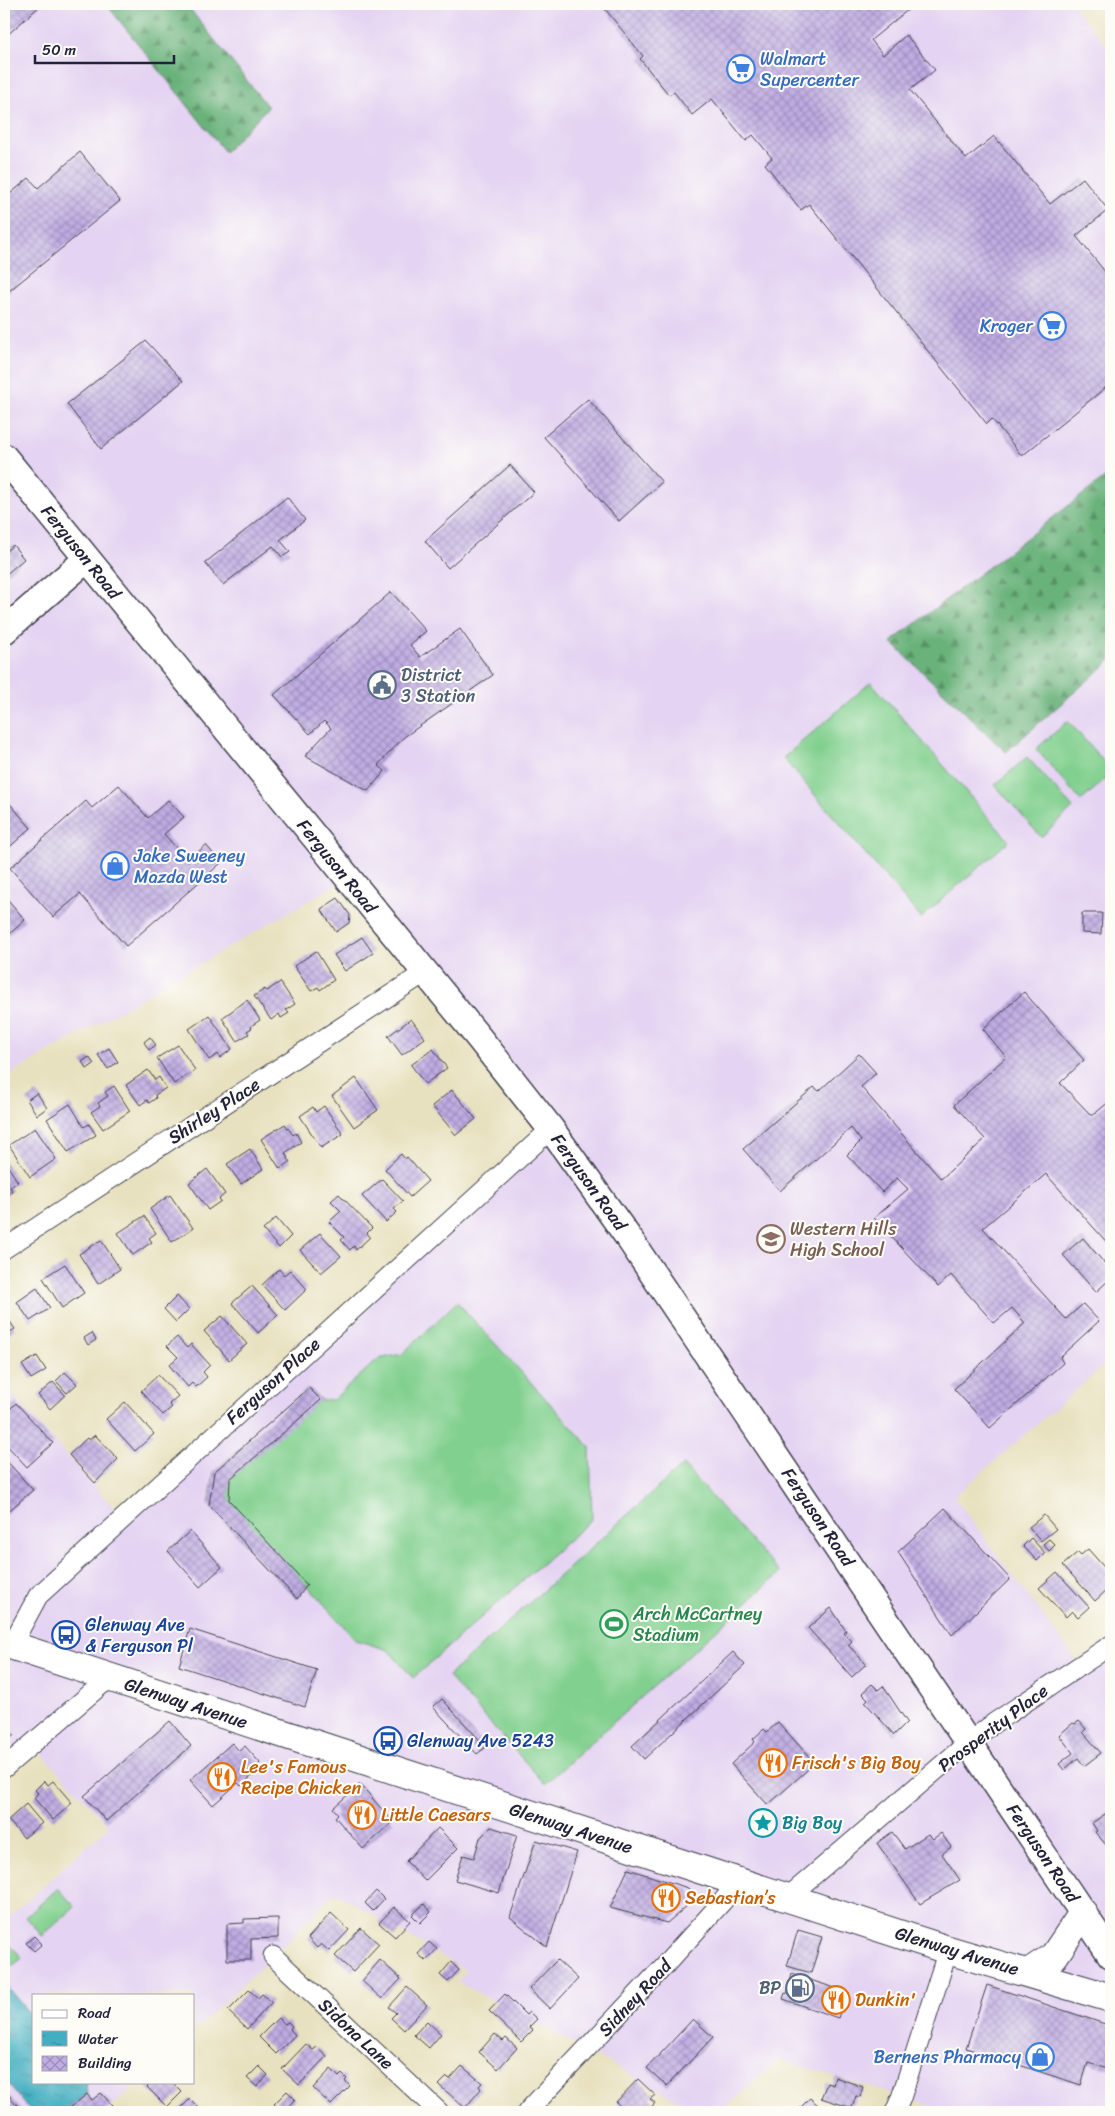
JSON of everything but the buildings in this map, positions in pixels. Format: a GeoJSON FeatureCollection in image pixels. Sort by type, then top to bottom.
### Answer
{"type":"FeatureCollection","features":[{"type":"Feature","properties":{"kind":"main road","name":"Glenway Avenue"},"geometry":{"type":"LineString","coordinates":[[8,1645],[788,1896],[948,1950],[1111,1998]]}},
{"type":"Feature","properties":{"kind":"main road"},"geometry":{"type":"LineString","coordinates":[[1028,1973],[1054,1956],[1083,1913]]}},
{"type":"Feature","properties":{"kind":"street","name":"Ferguson Road"},"geometry":{"type":"LineString","coordinates":[[4,457],[551,1129],[639,1252],[1111,1954]]}},
{"type":"Feature","properties":{"kind":"street"},"geometry":{"type":"LineString","coordinates":[[4,631],[87,559]]}},
{"type":"Feature","properties":{"kind":"street","name":"Shirley Place"},"geometry":{"type":"LineString","coordinates":[[4,1249],[424,973]]}},
{"type":"Feature","properties":{"kind":"street","name":"Ferguson Place"},"geometry":{"type":"LineString","coordinates":[[8,1645],[38,1596],[551,1129]]}},
{"type":"Feature","properties":{"kind":"street","name":"Prosperity Place"},"geometry":{"type":"LineString","coordinates":[[788,1896],[969,1742],[994,1723],[1111,1645]]}},
{"type":"Feature","properties":{"kind":"street"},"geometry":{"type":"LineString","coordinates":[[4,1768],[109,1678]]}},
{"type":"Feature","properties":{"kind":"street","name":"Sidney Road"},"geometry":{"type":"LineString","coordinates":[[528,2112],[666,1964],[723,1901],[738,1881]]}},
{"type":"Feature","properties":{"kind":"street"},"geometry":{"type":"LineString","coordinates":[[895,2112],[948,1950]]}},
{"type":"Feature","properties":{"kind":"street","name":"Sidona Lane"},"geometry":{"type":"LineString","coordinates":[[273,1956],[439,2112]]}},
{"type":"Feature","properties":{"kind":"shaded area"},"geometry":{"type":"Polygon","coordinates":[[[4,4],[1072,4],[1111,51],[1111,1359],[954,1497],[1080,1665],[1111,1645],[1111,2112],[951,2112],[779,2059],[721,2112],[699,2112],[587,2050],[457,1982],[467,1971],[335,1892],[273,1956],[195,2029],[195,1994],[32,1994],[32,2084],[136,2084],[106,2112],[4,2112],[4,1922],[109,1826],[33,1744],[4,1768],[4,1396],[9,1391],[123,1518],[551,1129],[347,878],[4,1078],[4,4]]]}},
{"type":"Feature","properties":{"kind":"green space"},"geometry":{"type":"Polygon","coordinates":[[[106,4],[186,4],[268,107],[225,152],[106,4]]]}},
{"type":"Feature","properties":{"kind":"green space"},"geometry":{"type":"Polygon","coordinates":[[[1111,473],[1111,660],[1006,752],[891,642],[1111,473]]]}},
{"type":"Feature","properties":{"kind":"green space"},"geometry":{"type":"Polygon","coordinates":[[[871,682],[1009,841],[921,918],[783,758],[871,682]]]}},
{"type":"Feature","properties":{"kind":"green space"},"geometry":{"type":"Polygon","coordinates":[[[1068,721],[1111,770],[1111,774],[1081,801],[1036,749],[1068,721]]]}},
{"type":"Feature","properties":{"kind":"green space"},"geometry":{"type":"Polygon","coordinates":[[[1027,757],[1073,808],[1041,837],[995,785],[1027,757]]]}},
{"type":"Feature","properties":{"kind":"green space"},"geometry":{"type":"Polygon","coordinates":[[[457,1302],[590,1447],[592,1519],[413,1678],[388,1650],[356,1640],[307,1585],[297,1599],[209,1505],[214,1472],[309,1388],[321,1400],[333,1400],[378,1359],[402,1354],[457,1302]]]}},
{"type":"Feature","properties":{"kind":"green space","name":"Arch McCartney Stadium"},"geometry":{"type":"Polygon","coordinates":[[[683,1465],[780,1573],[545,1784],[448,1676],[683,1465]]]}},
{"type":"Feature","properties":{"kind":"green space"},"geometry":{"type":"Polygon","coordinates":[[[58,1888],[75,1907],[42,1936],[26,1917],[58,1888]]]}},
{"type":"Feature","properties":{"kind":"green space"},"geometry":{"type":"Polygon","coordinates":[[[4,1937],[22,1958],[8,1970],[4,1966],[4,1937]]]}},
{"type":"Feature","properties":{"kind":"water"},"geometry":{"type":"Polygon","coordinates":[[[4,1984],[32,2016],[32,2084],[86,2084],[87,2094],[65,2112],[32,2112],[4,2080],[4,1984]]]}},
{"type":"Feature","properties":{"kind":"place","name":"Walmart Supercenter"},"geometry":{"type":"Point","coordinates":[741,69]}},
{"type":"Feature","properties":{"kind":"place","name":"Kroger"},"geometry":{"type":"Point","coordinates":[1052,326]}},
{"type":"Feature","properties":{"kind":"place","name":"District 3 Station"},"geometry":{"type":"Point","coordinates":[382,685]}},
{"type":"Feature","properties":{"kind":"place","name":"Jake Sweeney Mazda West"},"geometry":{"type":"Point","coordinates":[115,866]}},
{"type":"Feature","properties":{"kind":"place","name":"Western Hills High School"},"geometry":{"type":"Point","coordinates":[771,1239]}},
{"type":"Feature","properties":{"kind":"place","name":"Arch McCartney Stadium"},"geometry":{"type":"Point","coordinates":[614,1624]}},
{"type":"Feature","properties":{"kind":"place","name":"Glenway Ave & Ferguson Pl"},"geometry":{"type":"Point","coordinates":[66,1635]}},
{"type":"Feature","properties":{"kind":"place","name":"Glenway Ave 5243"},"geometry":{"type":"Point","coordinates":[388,1741]}},
{"type":"Feature","properties":{"kind":"place","name":"Frisch's Big Boy"},"geometry":{"type":"Point","coordinates":[773,1763]}},
{"type":"Feature","properties":{"kind":"place","name":"Lee's Famous Recipe Chicken"},"geometry":{"type":"Point","coordinates":[222,1777]}},
{"type":"Feature","properties":{"kind":"place","name":"Little Caesars"},"geometry":{"type":"Point","coordinates":[362,1815]}},
{"type":"Feature","properties":{"kind":"place","name":"Big Boy"},"geometry":{"type":"Point","coordinates":[763,1823]}},
{"type":"Feature","properties":{"kind":"place","name":"Sebastian’s"},"geometry":{"type":"Point","coordinates":[666,1898]}},
{"type":"Feature","properties":{"kind":"place","name":"BP"},"geometry":{"type":"Point","coordinates":[800,1988]}},
{"type":"Feature","properties":{"kind":"place","name":"Dunkin'"},"geometry":{"type":"Point","coordinates":[836,2000]}},
{"type":"Feature","properties":{"kind":"place","name":"Bernens Pharmacy"},"geometry":{"type":"Point","coordinates":[1040,2057]}}]}
